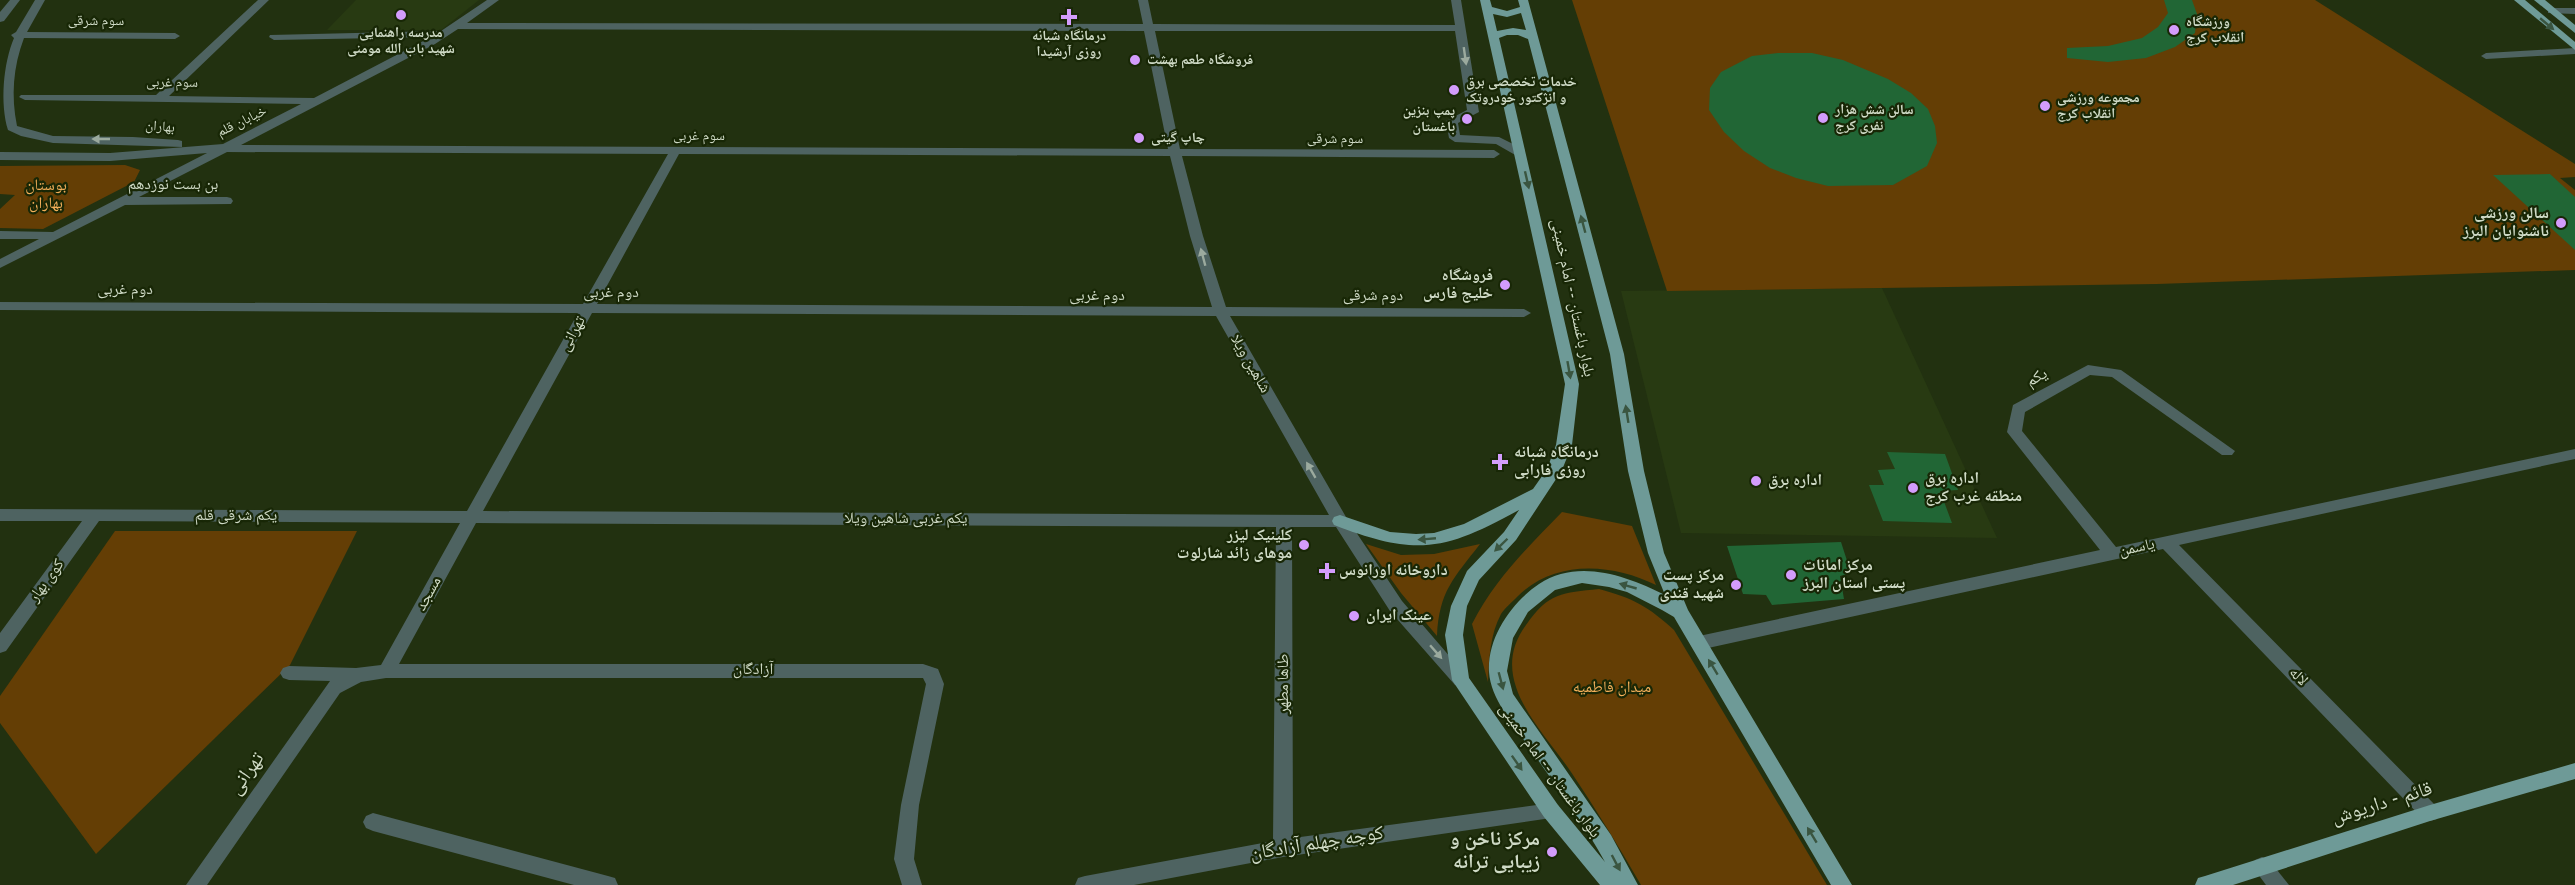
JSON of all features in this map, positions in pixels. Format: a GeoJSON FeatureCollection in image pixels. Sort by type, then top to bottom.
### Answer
{"type":"FeatureCollection","features":[{"type":"Feature","properties":{"kind":"main road"},"geometry":{"type":"LineString","coordinates":[[2519,0],[2575,49]]}},
{"type":"Feature","properties":{"kind":"main road"},"geometry":{"type":"LineString","coordinates":[[2539,0],[2575,30]]}},
{"type":"Feature","properties":{"kind":"main road"},"geometry":{"type":"LineString","coordinates":[[1486,4],[1507,14],[1525,4]]}},
{"type":"Feature","properties":{"kind":"main road","name":"بلوار باغستان -- امام خمینی"},"geometry":{"type":"LineString","coordinates":[[1486,4],[1572,384],[1564,445],[1554,470],[1510,536],[1473,576],[1459,606],[1454,635],[1461,680],[1551,812],[1612,885]]}},
{"type":"Feature","properties":{"kind":"main road","name":"بلوار باغستان -- امام خمینی"},"geometry":{"type":"LineString","coordinates":[[1525,4],[1617,354],[1643,506],[1656,553],[1680,612],[1842,885]]}},
{"type":"Feature","properties":{"kind":"main road"},"geometry":{"type":"LineString","coordinates":[[1493,37],[1514,31],[1525,32],[1533,37]]}},
{"type":"Feature","properties":{"kind":"main road"},"geometry":{"type":"LineString","coordinates":[[1340,520],[1372,534],[1400,540],[1434,539],[1469,529],[1539,493]]}},
{"type":"Feature","properties":{"kind":"main road"},"geometry":{"type":"LineString","coordinates":[[1628,885],[1604,841],[1505,697],[1498,671],[1502,644],[1513,621],[1529,600],[1553,584],[1580,577],[1605,579],[1646,591],[1680,612]]}},
{"type":"Feature","properties":{"kind":"main road","name":"قائم - داریوش"},"geometry":{"type":"LineString","coordinates":[[2205,885],[2430,813],[2575,771]]}},
{"type":"Feature","properties":{"kind":"street"},"geometry":{"type":"LineString","coordinates":[[0,19],[15,0]]}},
{"type":"Feature","properties":{"kind":"street","name":"بهاران"},"geometry":{"type":"LineString","coordinates":[[40,0],[16,35],[5,69],[4,106],[12,128],[33,137],[51,139],[129,140],[222,148]]}},
{"type":"Feature","properties":{"kind":"street"},"geometry":{"type":"LineString","coordinates":[[161,98],[264,0]]}},
{"type":"Feature","properties":{"kind":"street","name":"خیابان قلم"},"geometry":{"type":"LineString","coordinates":[[0,264],[444,34],[494,0]]}},
{"type":"Feature","properties":{"kind":"street","name":"شاهین ویلا"},"geometry":{"type":"LineString","coordinates":[[1143,0],[1176,153],[1209,280],[1221,313],[1340,520],[1396,606],[1461,680]]}},
{"type":"Feature","properties":{"kind":"street"},"geometry":{"type":"LineString","coordinates":[[1456,0],[1473,111],[1452,121],[1455,138],[1499,141],[1521,153]]}},
{"type":"Feature","properties":{"kind":"street"},"geometry":{"type":"LineString","coordinates":[[2552,11],[2575,11]]}},
{"type":"Feature","properties":{"kind":"street"},"geometry":{"type":"LineString","coordinates":[[458,26],[1460,28]]}},
{"type":"Feature","properties":{"kind":"street"},"geometry":{"type":"LineString","coordinates":[[274,37],[444,34]]}},
{"type":"Feature","properties":{"kind":"street","name":"سوم شرقی"},"geometry":{"type":"LineString","coordinates":[[16,35],[176,36]]}},
{"type":"Feature","properties":{"kind":"street"},"geometry":{"type":"LineString","coordinates":[[2486,56],[2575,49]]}},
{"type":"Feature","properties":{"kind":"street","name":"سوم غربی"},"geometry":{"type":"LineString","coordinates":[[25,97],[318,101]]}},
{"type":"Feature","properties":{"kind":"street"},"geometry":{"type":"LineString","coordinates":[[110,157],[134,147],[134,143],[129,140]]}},
{"type":"Feature","properties":{"kind":"street","name":"بهاران"},"geometry":{"type":"LineString","coordinates":[[1,156],[110,157],[222,148]]}},
{"type":"Feature","properties":{"kind":"street","name":"سوم غربی"},"geometry":{"type":"LineString","coordinates":[[222,148],[1176,153]]}},
{"type":"Feature","properties":{"kind":"street","name":"تهرانی"},"geometry":{"type":"LineString","coordinates":[[472,517],[675,151]]}},
{"type":"Feature","properties":{"kind":"street","name":"سوم شرقی"},"geometry":{"type":"LineString","coordinates":[[1176,153],[1494,154]]}},
{"type":"Feature","properties":{"kind":"street","name":"بن بست نوزدهم"},"geometry":{"type":"LineString","coordinates":[[120,201],[227,201]]}},
{"type":"Feature","properties":{"kind":"street"},"geometry":{"type":"LineString","coordinates":[[0,235],[55,235]]}},
{"type":"Feature","properties":{"kind":"street","name":"دوم غربی"},"geometry":{"type":"LineString","coordinates":[[0,306],[1221,313]]}},
{"type":"Feature","properties":{"kind":"street","name":"دوم شرقی"},"geometry":{"type":"LineString","coordinates":[[1221,313],[1524,313]]}},
{"type":"Feature","properties":{"kind":"street","name":"یکم"},"geometry":{"type":"LineString","coordinates":[[2112,554],[2014,432],[2018,409],[2088,370],[2116,373],[2227,451]]}},
{"type":"Feature","properties":{"kind":"street","name":"یاسمن"},"geometry":{"type":"LineString","coordinates":[[1699,643],[2575,454]]}},
{"type":"Feature","properties":{"kind":"street","name":"یکم شرقی قلم"},"geometry":{"type":"LineString","coordinates":[[0,515],[472,517]]}},
{"type":"Feature","properties":{"kind":"street","name":"کوی بهار"},"geometry":{"type":"LineString","coordinates":[[0,646],[95,516]]}},
{"type":"Feature","properties":{"kind":"street","name":"یکم غربی شاهین ویلا"},"geometry":{"type":"LineString","coordinates":[[472,517],[1340,520]]}},
{"type":"Feature","properties":{"kind":"street","name":"مسجد"},"geometry":{"type":"LineString","coordinates":[[386,671],[472,517]]}},
{"type":"Feature","properties":{"kind":"street","name":"طاها مطهر"},"geometry":{"type":"LineString","coordinates":[[1283,848],[1284,520]]}},
{"type":"Feature","properties":{"kind":"street","name":"لاله"},"geometry":{"type":"LineString","coordinates":[[2166,542],[2430,813]]}},
{"type":"Feature","properties":{"kind":"street","name":"آزادگان"},"geometry":{"type":"LineString","coordinates":[[289,673],[358,675],[386,671],[929,671],[935,684],[910,805],[904,859],[912,885]]}},
{"type":"Feature","properties":{"kind":"street","name":"آزادگان"},"geometry":{"type":"LineString","coordinates":[[334,688],[358,675]]}},
{"type":"Feature","properties":{"kind":"street","name":"تهرانی"},"geometry":{"type":"LineString","coordinates":[[196,885],[334,688]]}},
{"type":"Feature","properties":{"kind":"street","name":"کوچه چهلم آزادگان"},"geometry":{"type":"LineString","coordinates":[[1085,885],[1283,848],[1551,812]]}},
{"type":"Feature","properties":{"kind":"street"},"geometry":{"type":"LineString","coordinates":[[373,822],[608,885]]}},
{"type":"Feature","properties":{"kind":"street"},"geometry":{"type":"LineString","coordinates":[[2262,866],[2279,885]]}},
{"type":"Feature","properties":{"kind":"shaded area","name":"مدرسه راهنمایی شهید باب الله مومنی"},"geometry":{"type":"Polygon","coordinates":[[[356,0],[479,0],[441,30],[327,30],[356,0]]]}},
{"type":"Feature","properties":{"kind":"shaded area"},"geometry":{"type":"Polygon","coordinates":[[[1882,288],[1997,538],[1681,533],[1621,291],[1882,288]]]}},
{"type":"Feature","properties":{"kind":"green space","name":"مجموعه ورزشی انقلاب کرج"},"geometry":{"type":"Polygon","coordinates":[[[1572,0],[2315,0],[2575,164],[2575,177],[2560,178],[2575,190],[2575,270],[2157,284],[1667,291],[1572,0]]]}},
{"type":"Feature","properties":{"kind":"green space","name":"بوستان بهاران"},"geometry":{"type":"Polygon","coordinates":[[[125,165],[140,170],[134,182],[43,229],[0,228],[0,209],[15,195],[0,194],[0,166],[125,165]]]}},
{"type":"Feature","properties":{"kind":"green space"},"geometry":{"type":"Polygon","coordinates":[[[1562,512],[1632,526],[1656,585],[1621,572],[1584,568],[1548,576],[1532,585],[1507,607],[1497,622],[1491,647],[1488,682],[1472,624],[1501,578],[1562,512]]]}},
{"type":"Feature","properties":{"kind":"green space"},"geometry":{"type":"Polygon","coordinates":[[[115,531],[357,531],[290,665],[96,854],[0,723],[0,696],[115,531]]]}},
{"type":"Feature","properties":{"kind":"green space"},"geometry":{"type":"Polygon","coordinates":[[[1366,544],[1401,555],[1434,554],[1480,544],[1455,576],[1445,596],[1438,621],[1437,636],[1401,593],[1366,544]]]}},
{"type":"Feature","properties":{"kind":"green space","name":"میدان فاطمیه"},"geometry":{"type":"Polygon","coordinates":[[[1599,589],[1640,604],[1674,630],[1827,885],[1641,885],[1571,772],[1533,721],[1515,684],[1512,665],[1515,645],[1526,625],[1542,606],[1549,600],[1566,593],[1599,589]]]}},
{"type":"Feature","properties":{"kind":"building","name":"ورزشگاه انقلاب کرج"},"geometry":{"type":"Polygon","coordinates":[[[2164,0],[2192,0],[2197,14],[2195,33],[2175,47],[2146,58],[2108,62],[2067,58],[2067,48],[2108,46],[2142,38],[2158,27],[2168,13],[2164,0]]]}},
{"type":"Feature","properties":{"kind":"building","name":"سالن شش هزار نفری کرج"},"geometry":{"type":"Polygon","coordinates":[[[1812,53],[1843,60],[1888,79],[1911,93],[1928,109],[1935,126],[1937,143],[1927,166],[1893,185],[1828,186],[1796,178],[1770,168],[1744,151],[1724,132],[1709,110],[1710,88],[1721,72],[1752,56],[1812,53]]]}},
{"type":"Feature","properties":{"kind":"building","name":"سالن ورزشی ناشنوایان البرز"},"geometry":{"type":"Polygon","coordinates":[[[2550,174],[2575,197],[2575,250],[2493,175],[2550,174]]]}},
{"type":"Feature","properties":{"kind":"building","name":"اداره برق منطقه غرب کرج"},"geometry":{"type":"Polygon","coordinates":[[[1887,452],[1945,454],[1958,490],[1940,491],[1952,523],[1883,521],[1869,485],[1884,485],[1878,470],[1895,469],[1887,452]]]}},
{"type":"Feature","properties":{"kind":"building","name":"مرکز امانات پستی استان البرز"},"geometry":{"type":"Polygon","coordinates":[[[1841,542],[1851,573],[1840,576],[1844,599],[1772,605],[1766,595],[1743,594],[1727,546],[1841,542]]]}},
{"type":"Feature","properties":{"kind":"place","name":"مدرسه راهنمایی شهید باب الله مومنی"},"geometry":{"type":"Point","coordinates":[401,15]}},
{"type":"Feature","properties":{"kind":"place","name":"درمانگاه شبانه روزی آرشیدا"},"geometry":{"type":"Point","coordinates":[1069,17]}},
{"type":"Feature","properties":{"kind":"place","name":"ورزشگاه انقلاب کرج"},"geometry":{"type":"Point","coordinates":[2174,30]}},
{"type":"Feature","properties":{"kind":"place","name":"فروشگاه طعم بهشت"},"geometry":{"type":"Point","coordinates":[1135,60]}},
{"type":"Feature","properties":{"kind":"place","name":"خدمات تخصصی برق و انژکتور خودروتک"},"geometry":{"type":"Point","coordinates":[1454,90]}},
{"type":"Feature","properties":{"kind":"place","name":"مجموعه ورزشی انقلاب کرج"},"geometry":{"type":"Point","coordinates":[2045,106]}},
{"type":"Feature","properties":{"kind":"place","name":"سالن شش هزار نفری کرج"},"geometry":{"type":"Point","coordinates":[1823,118]}},
{"type":"Feature","properties":{"kind":"place","name":"پمپ بنزین باغستان"},"geometry":{"type":"Point","coordinates":[1467,119]}},
{"type":"Feature","properties":{"kind":"place","name":"چاپ گیتی"},"geometry":{"type":"Point","coordinates":[1139,138]}},
{"type":"Feature","properties":{"kind":"place","name":"سالن ورزشی ناشنوایان البرز"},"geometry":{"type":"Point","coordinates":[2561,223]}},
{"type":"Feature","properties":{"kind":"place","name":"فروشگاه خلیج فارس"},"geometry":{"type":"Point","coordinates":[1505,285]}},
{"type":"Feature","properties":{"kind":"place","name":"درمانگاه شبانه روزی فارابی"},"geometry":{"type":"Point","coordinates":[1500,462]}},
{"type":"Feature","properties":{"kind":"place","name":"اداره برق"},"geometry":{"type":"Point","coordinates":[1756,481]}},
{"type":"Feature","properties":{"kind":"place","name":"اداره برق منطقه غرب کرج"},"geometry":{"type":"Point","coordinates":[1913,488]}},
{"type":"Feature","properties":{"kind":"place","name":"کلینیک لیزر موهای زائد شارلوت"},"geometry":{"type":"Point","coordinates":[1304,545]}},
{"type":"Feature","properties":{"kind":"place","name":"داروخانه اورانوس"},"geometry":{"type":"Point","coordinates":[1327,571]}},
{"type":"Feature","properties":{"kind":"place","name":"مرکز امانات پستی استان البرز"},"geometry":{"type":"Point","coordinates":[1791,575]}},
{"type":"Feature","properties":{"kind":"place","name":"مرکز پست شهید قندی"},"geometry":{"type":"Point","coordinates":[1736,585]}},
{"type":"Feature","properties":{"kind":"place","name":"عینک ایران"},"geometry":{"type":"Point","coordinates":[1354,616]}},
{"type":"Feature","properties":{"kind":"place","name":"مرکز ناخن و زیبایی ترانه"},"geometry":{"type":"Point","coordinates":[1552,852]}}]}
